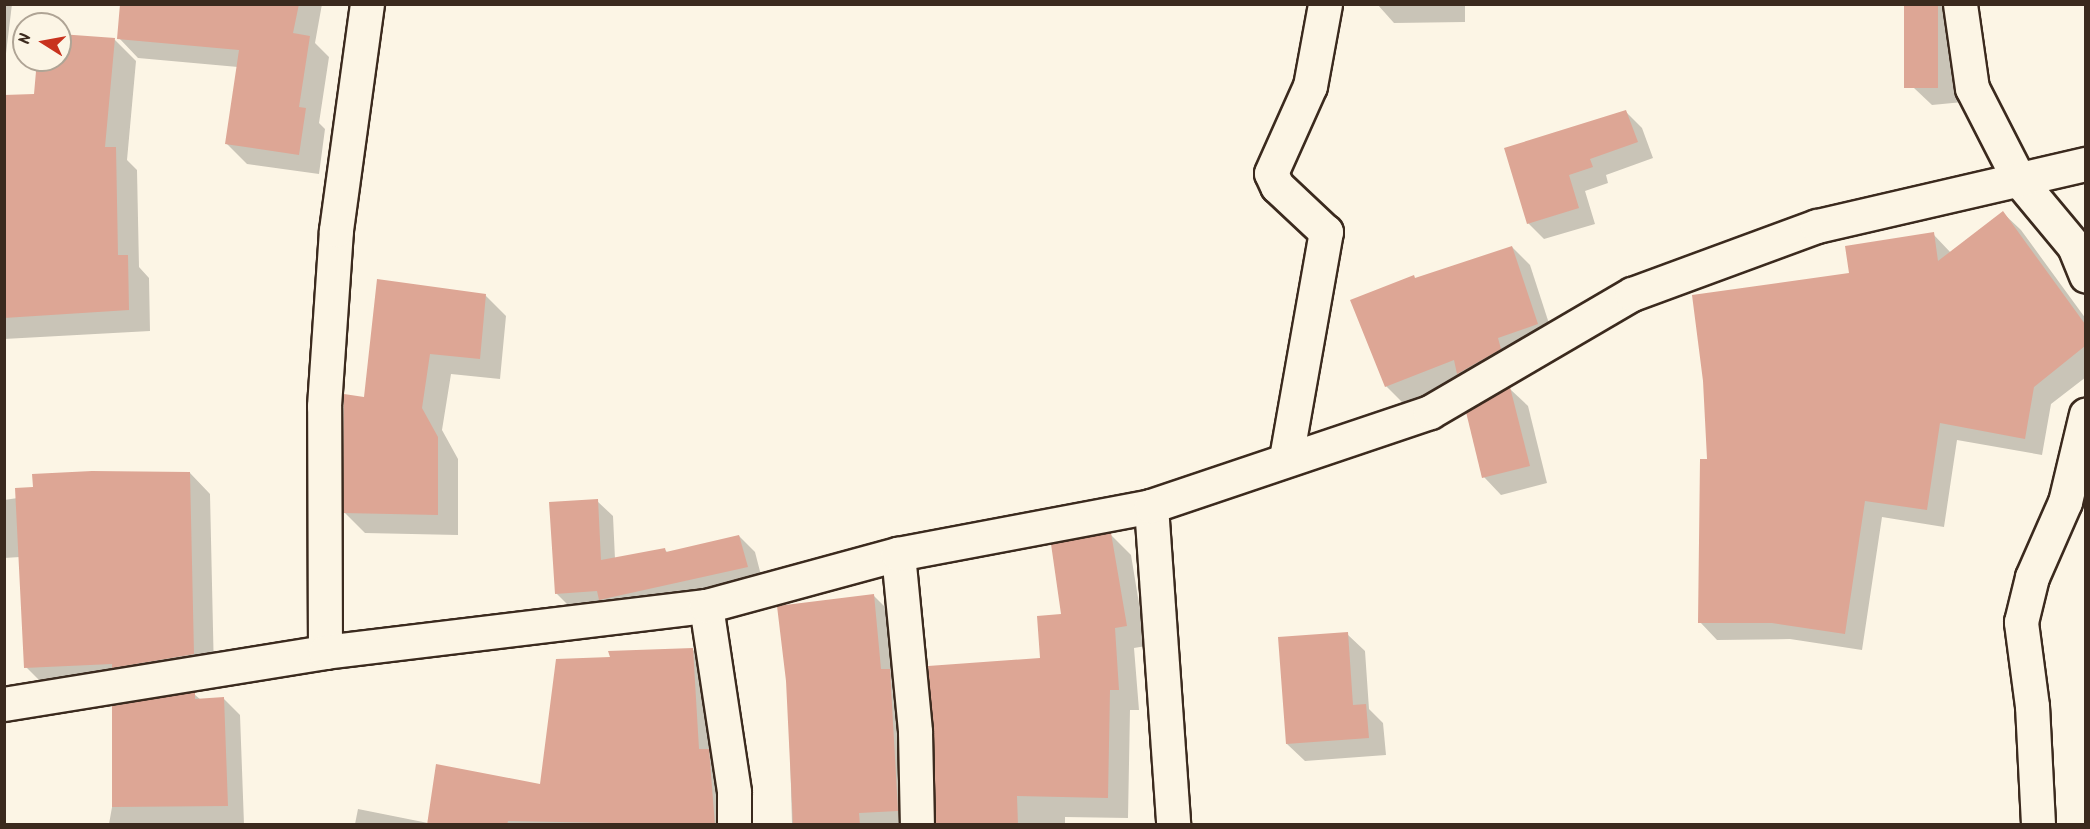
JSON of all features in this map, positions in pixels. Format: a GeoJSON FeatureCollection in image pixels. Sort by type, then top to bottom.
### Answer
{"type":"FeatureCollection","features":[{"type":"Feature","properties":{"kind":"street"},"geometry":{"type":"LineString","coordinates":[[325,652],[325,394],[336,230],[367,4]]}},
{"type":"Feature","properties":{"kind":"street"},"geometry":{"type":"LineString","coordinates":[[1286,458],[1326,232],[1277,186],[1271,173],[1310,86],[1325,4]]}},
{"type":"Feature","properties":{"kind":"street"},"geometry":{"type":"LineString","coordinates":[[1960,4],[1972,88],[2019,180],[2074,246],[2085,276]]}},
{"type":"Feature","properties":{"kind":"street"},"geometry":{"type":"LineString","coordinates":[[4,704],[325,652],[706,606],[898,554],[1151,506],[1286,458],[1430,412],[1632,294],[1817,226],[2085,164]]}},
{"type":"Feature","properties":{"kind":"street"},"geometry":{"type":"LineString","coordinates":[[2038,825],[2032,706],[2022,622],[2032,577],[2065,502],[2085,414]]}},
{"type":"Feature","properties":{"kind":"street"},"geometry":{"type":"LineString","coordinates":[[1151,506],[1173,825]]}},
{"type":"Feature","properties":{"kind":"street"},"geometry":{"type":"LineString","coordinates":[[898,554],[915,732],[917,825]]}},
{"type":"Feature","properties":{"kind":"street"},"geometry":{"type":"LineString","coordinates":[[706,606],[734,792],[734,825]]}},
{"type":"Feature","properties":{"kind":"building"},"geometry":{"type":"Polygon","coordinates":[[[120,4],[299,4],[293,33],[310,36],[299,107],[306,108],[299,155],[225,144],[239,50],[117,39],[120,4]]]}},
{"type":"Feature","properties":{"kind":"building"},"geometry":{"type":"Polygon","coordinates":[[[1904,4],[1938,4],[1938,88],[1904,88],[1904,4]]]}},
{"type":"Feature","properties":{"kind":"building"},"geometry":{"type":"Polygon","coordinates":[[[72,35],[115,38],[105,147],[116,147],[118,255],[128,255],[129,310],[4,318],[4,95],[34,94],[36,72],[72,72],[72,35]]]}},
{"type":"Feature","properties":{"kind":"building"},"geometry":{"type":"Polygon","coordinates":[[[1626,110],[1638,142],[1590,159],[1593,167],[1569,175],[1579,208],[1527,224],[1504,148],[1626,110]]]}},
{"type":"Feature","properties":{"kind":"building"},"geometry":{"type":"Polygon","coordinates":[[[2003,211],[2085,324],[2085,346],[2034,387],[2025,439],[1940,423],[1927,510],[1865,501],[1845,634],[1772,623],[1698,623],[1700,459],[1707,459],[1703,381],[1692,295],[1849,273],[1845,246],[1934,232],[1938,261],[2003,211]]]}},
{"type":"Feature","properties":{"kind":"building"},"geometry":{"type":"Polygon","coordinates":[[[1512,246],[1538,324],[1498,338],[1501,349],[1457,374],[1454,360],[1385,387],[1350,300],[1414,275],[1415,278],[1512,246]]]}},
{"type":"Feature","properties":{"kind":"building"},"geometry":{"type":"Polygon","coordinates":[[[377,279],[486,294],[480,359],[430,354],[422,408],[438,437],[438,515],[343,513],[344,394],[364,397],[377,279]]]}},
{"type":"Feature","properties":{"kind":"building"},"geometry":{"type":"Polygon","coordinates":[[[1510,387],[1530,466],[1482,478],[1466,412],[1510,387]]]}},
{"type":"Feature","properties":{"kind":"building"},"geometry":{"type":"Polygon","coordinates":[[[92,471],[190,472],[194,654],[112,668],[112,664],[24,668],[15,488],[33,487],[32,474],[92,471]]]}},
{"type":"Feature","properties":{"kind":"building"},"geometry":{"type":"Polygon","coordinates":[[[598,499],[601,560],[665,548],[666,552],[739,535],[748,567],[599,600],[597,591],[555,594],[549,502],[598,499]]]}},
{"type":"Feature","properties":{"kind":"building"},"geometry":{"type":"Polygon","coordinates":[[[1111,533],[1127,626],[1115,628],[1119,690],[1110,690],[1108,798],[1017,796],[1018,825],[936,825],[928,666],[1040,658],[1037,616],[1061,614],[1051,544],[1111,533]]]}},
{"type":"Feature","properties":{"kind":"building"},"geometry":{"type":"Polygon","coordinates":[[[874,594],[881,669],[890,669],[898,811],[859,813],[860,825],[793,825],[786,681],[777,606],[874,594]]]}},
{"type":"Feature","properties":{"kind":"building"},"geometry":{"type":"Polygon","coordinates":[[[1348,632],[1353,705],[1366,704],[1369,738],[1286,744],[1278,637],[1348,632]]]}},
{"type":"Feature","properties":{"kind":"building"},"geometry":{"type":"Polygon","coordinates":[[[693,648],[699,749],[709,749],[715,825],[508,821],[507,825],[427,825],[436,764],[540,784],[556,659],[610,657],[608,651],[693,648]]]}},
{"type":"Feature","properties":{"kind":"building"},"geometry":{"type":"Polygon","coordinates":[[[195,692],[195,699],[224,697],[228,806],[112,807],[112,706],[195,692]]]}}]}
